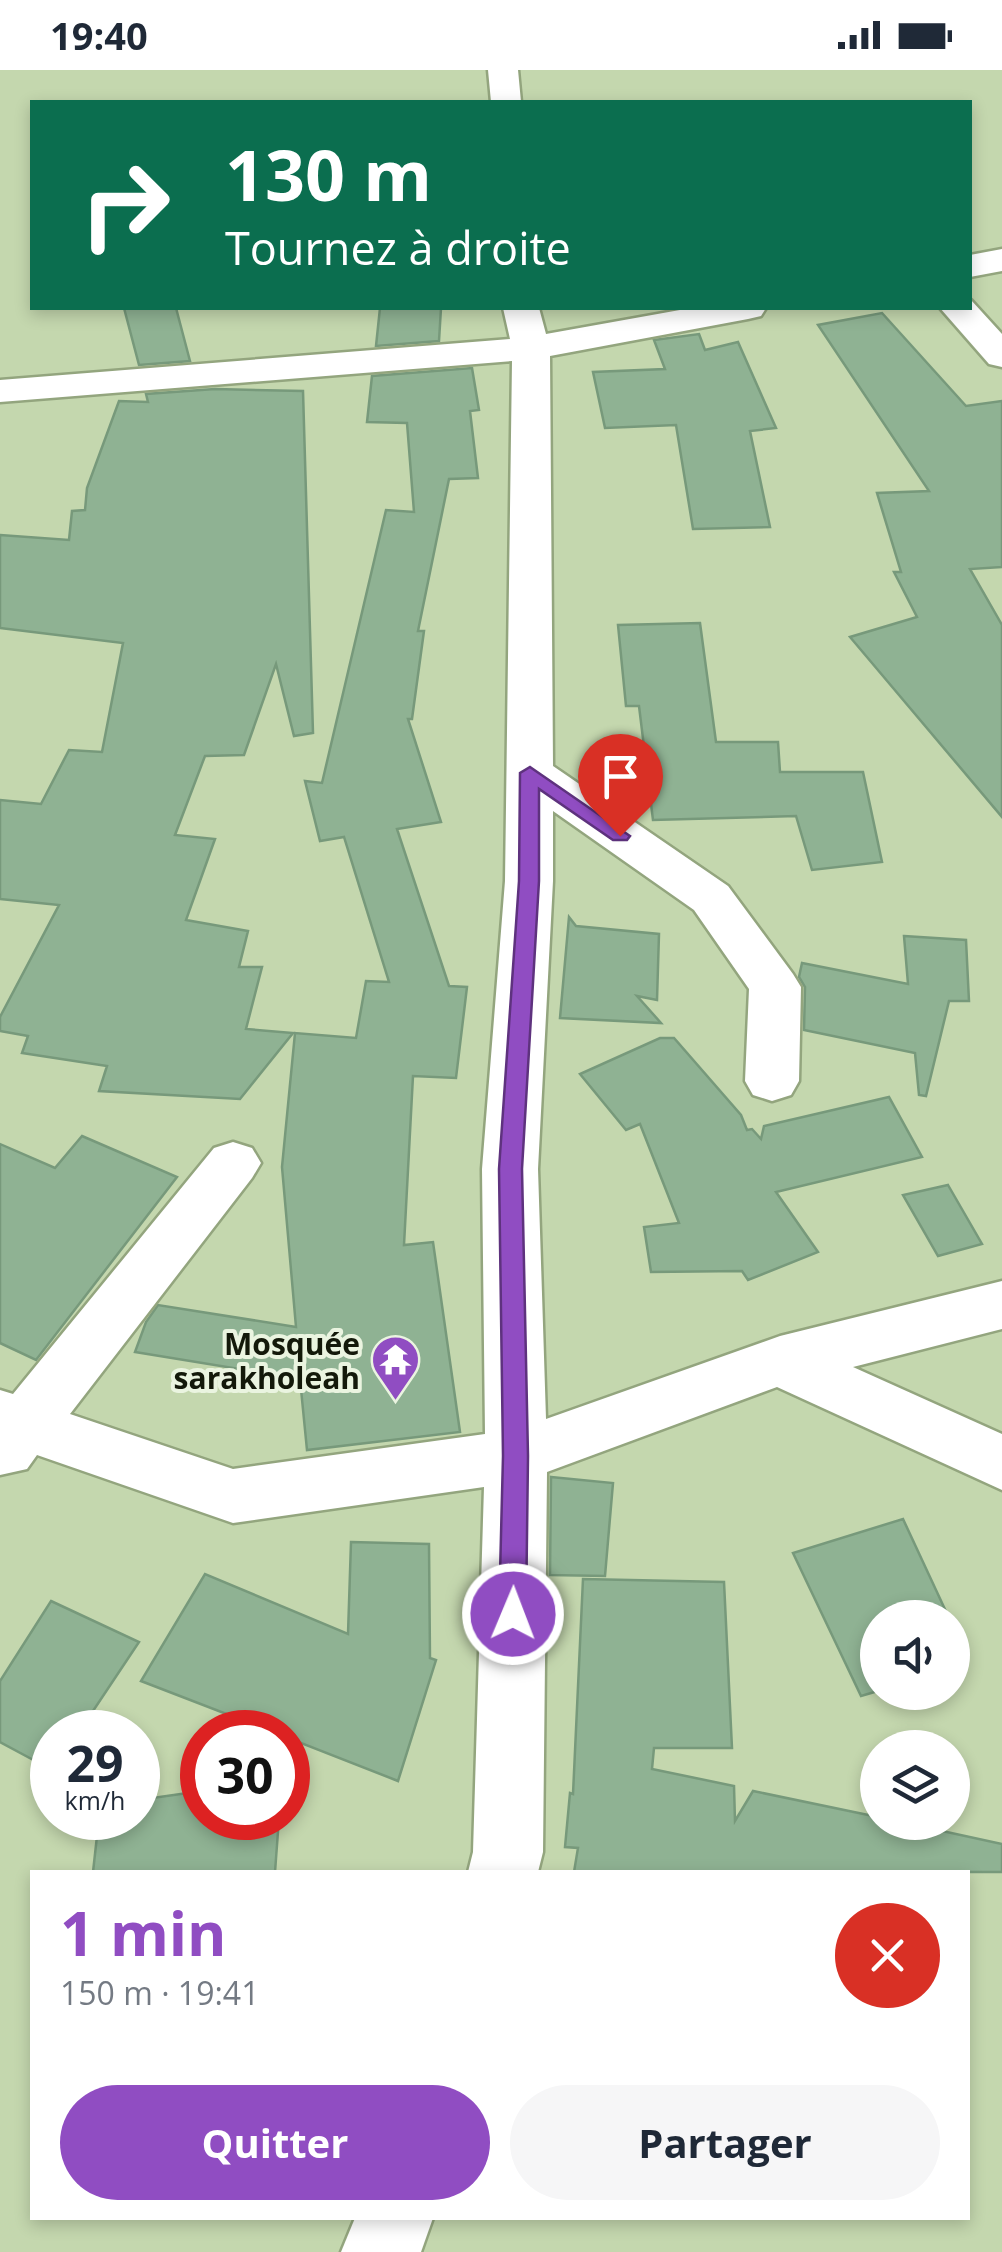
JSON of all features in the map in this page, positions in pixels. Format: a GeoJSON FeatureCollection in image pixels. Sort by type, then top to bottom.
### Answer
{"type":"FeatureCollection","features":[{"type":"Feature","properties":{"kind":"street"},"geometry":{"type":"LineString","coordinates":[[504,70],[506,100]]}},
{"type":"Feature","properties":{"kind":"street"},"geometry":{"type":"LineString","coordinates":[[972,266],[1002,260]]}},
{"type":"Feature","properties":{"kind":"street"},"geometry":{"type":"LineString","coordinates":[[0,391],[526,328],[726,310]]}},
{"type":"Feature","properties":{"kind":"street"},"geometry":{"type":"LineString","coordinates":[[960,310],[1002,356]]}},
{"type":"Feature","properties":{"kind":"street"},"geometry":{"type":"LineString","coordinates":[[503,1870],[508,1852],[516,1456],[510,1169],[529,881],[526,328]]}},
{"type":"Feature","properties":{"kind":"street"},"geometry":{"type":"LineString","coordinates":[[530,773],[710,898],[776,986],[772,1082]]}},
{"type":"Feature","properties":{"kind":"street"},"geometry":{"type":"LineString","coordinates":[[233,1162],[9,1432],[234,1496],[516,1456],[780,1361],[1002,1305]]}},
{"type":"Feature","properties":{"kind":"street"},"geometry":{"type":"LineString","coordinates":[[780,1361],[1002,1463]]}},
{"type":"Feature","properties":{"kind":"street"},"geometry":{"type":"LineString","coordinates":[[382,2252],[393,2220]]}},
{"type":"Feature","properties":{"kind":"building"},"geometry":{"type":"Polygon","coordinates":[[[125,310],[177,310],[190,361],[139,365],[125,310]]]}},
{"type":"Feature","properties":{"kind":"building"},"geometry":{"type":"Polygon","coordinates":[[[380,310],[441,310],[439,341],[376,346],[380,310]]]}},
{"type":"Feature","properties":{"kind":"building"},"geometry":{"type":"Polygon","coordinates":[[[882,313],[966,406],[1002,401],[1002,567],[970,569],[1002,625],[1002,817],[850,637],[917,617],[894,572],[901,572],[877,493],[929,491],[818,325],[882,313]]]}},
{"type":"Feature","properties":{"kind":"building"},"geometry":{"type":"Polygon","coordinates":[[[699,334],[705,350],[738,342],[776,428],[750,431],[770,527],[693,529],[676,425],[605,428],[593,372],[665,369],[654,340],[699,334]]]}},
{"type":"Feature","properties":{"kind":"building"},"geometry":{"type":"Polygon","coordinates":[[[472,368],[479,410],[470,411],[478,478],[449,479],[418,631],[424,631],[412,719],[408,719],[441,822],[397,829],[449,986],[467,987],[456,1078],[413,1076],[404,1245],[433,1242],[460,1432],[307,1450],[300,1379],[135,1352],[146,1322],[158,1305],[296,1327],[282,1167],[295,1033],[356,1038],[366,981],[389,982],[344,837],[320,841],[305,781],[322,783],[386,510],[414,512],[407,423],[367,422],[372,376],[472,368]]]}},
{"type":"Feature","properties":{"kind":"building"},"geometry":{"type":"Polygon","coordinates":[[[215,389],[303,391],[313,733],[294,736],[276,664],[244,755],[205,756],[175,835],[215,839],[186,920],[248,931],[239,967],[262,967],[246,1029],[293,1033],[240,1099],[99,1091],[107,1066],[22,1053],[28,1036],[0,1031],[0,1017],[59,905],[0,899],[0,800],[41,804],[69,750],[102,752],[123,643],[0,628],[0,535],[69,540],[72,511],[85,510],[87,488],[119,401],[148,402],[146,394],[215,389]]]}},
{"type":"Feature","properties":{"kind":"building"},"geometry":{"type":"Polygon","coordinates":[[[700,623],[716,742],[778,742],[780,772],[863,772],[882,862],[812,870],[796,816],[653,820],[639,706],[626,706],[618,625],[700,623]]]}},
{"type":"Feature","properties":{"kind":"building"},"geometry":{"type":"Polygon","coordinates":[[[569,917],[576,926],[659,934],[657,1000],[637,996],[661,1023],[560,1018],[569,917]]]}},
{"type":"Feature","properties":{"kind":"building"},"geometry":{"type":"Polygon","coordinates":[[[904,936],[966,940],[969,1001],[949,1001],[926,1096],[919,1095],[915,1053],[804,1030],[805,987],[799,977],[802,963],[908,984],[904,936]]]}},
{"type":"Feature","properties":{"kind":"building"},"geometry":{"type":"Polygon","coordinates":[[[660,1038],[674,1038],[741,1115],[747,1130],[752,1129],[761,1139],[764,1126],[889,1097],[922,1157],[776,1192],[818,1252],[748,1280],[742,1271],[651,1272],[644,1227],[679,1223],[640,1124],[626,1130],[580,1074],[660,1038]]]}},
{"type":"Feature","properties":{"kind":"building"},"geometry":{"type":"Polygon","coordinates":[[[82,1136],[177,1177],[36,1360],[0,1343],[0,1144],[55,1168],[82,1136]]]}},
{"type":"Feature","properties":{"kind":"building"},"geometry":{"type":"Polygon","coordinates":[[[948,1185],[982,1244],[938,1256],[903,1195],[948,1185]]]}},
{"type":"Feature","properties":{"kind":"building"},"geometry":{"type":"Polygon","coordinates":[[[551,1477],[613,1483],[605,1576],[550,1575],[551,1477]]]}},
{"type":"Feature","properties":{"kind":"building"},"geometry":{"type":"Polygon","coordinates":[[[903,1519],[941,1600],[860,1600],[860,1694],[793,1553],[903,1519]]]}},
{"type":"Feature","properties":{"kind":"building"},"geometry":{"type":"Polygon","coordinates":[[[351,1542],[429,1544],[430,1658],[436,1660],[398,1781],[310,1747],[310,1710],[216,1710],[141,1681],[205,1574],[348,1634],[351,1542]]]}},
{"type":"Feature","properties":{"kind":"building"},"geometry":{"type":"Polygon","coordinates":[[[583,1579],[724,1582],[732,1748],[654,1748],[652,1769],[734,1786],[735,1821],[753,1791],[860,1813],[860,1840],[970,1837],[1002,1844],[1002,1872],[574,1870],[578,1848],[565,1847],[570,1793],[573,1794],[583,1579]]]}},
{"type":"Feature","properties":{"kind":"building"},"geometry":{"type":"Polygon","coordinates":[[[51,1601],[139,1642],[94,1710],[30,1710],[30,1758],[0,1742],[0,1681],[51,1601]]]}},
{"type":"Feature","properties":{"kind":"building"},"geometry":{"type":"Polygon","coordinates":[[[180,1794],[180,1840],[277,1840],[275,1870],[93,1870],[97,1840],[160,1840],[160,1797],[180,1794]]]}},
{"type":"Feature","properties":{"kind":"place","name":"Mosquée sarakholeah"},"geometry":{"type":"Point","coordinates":[395,1402]}},
{"type":"Feature","properties":{"kind":"route"},"geometry":{"type":"LineString","coordinates":[[513,1614],[516,1456],[510,1169],[529,881],[530,773],[620,836]]}}]}
